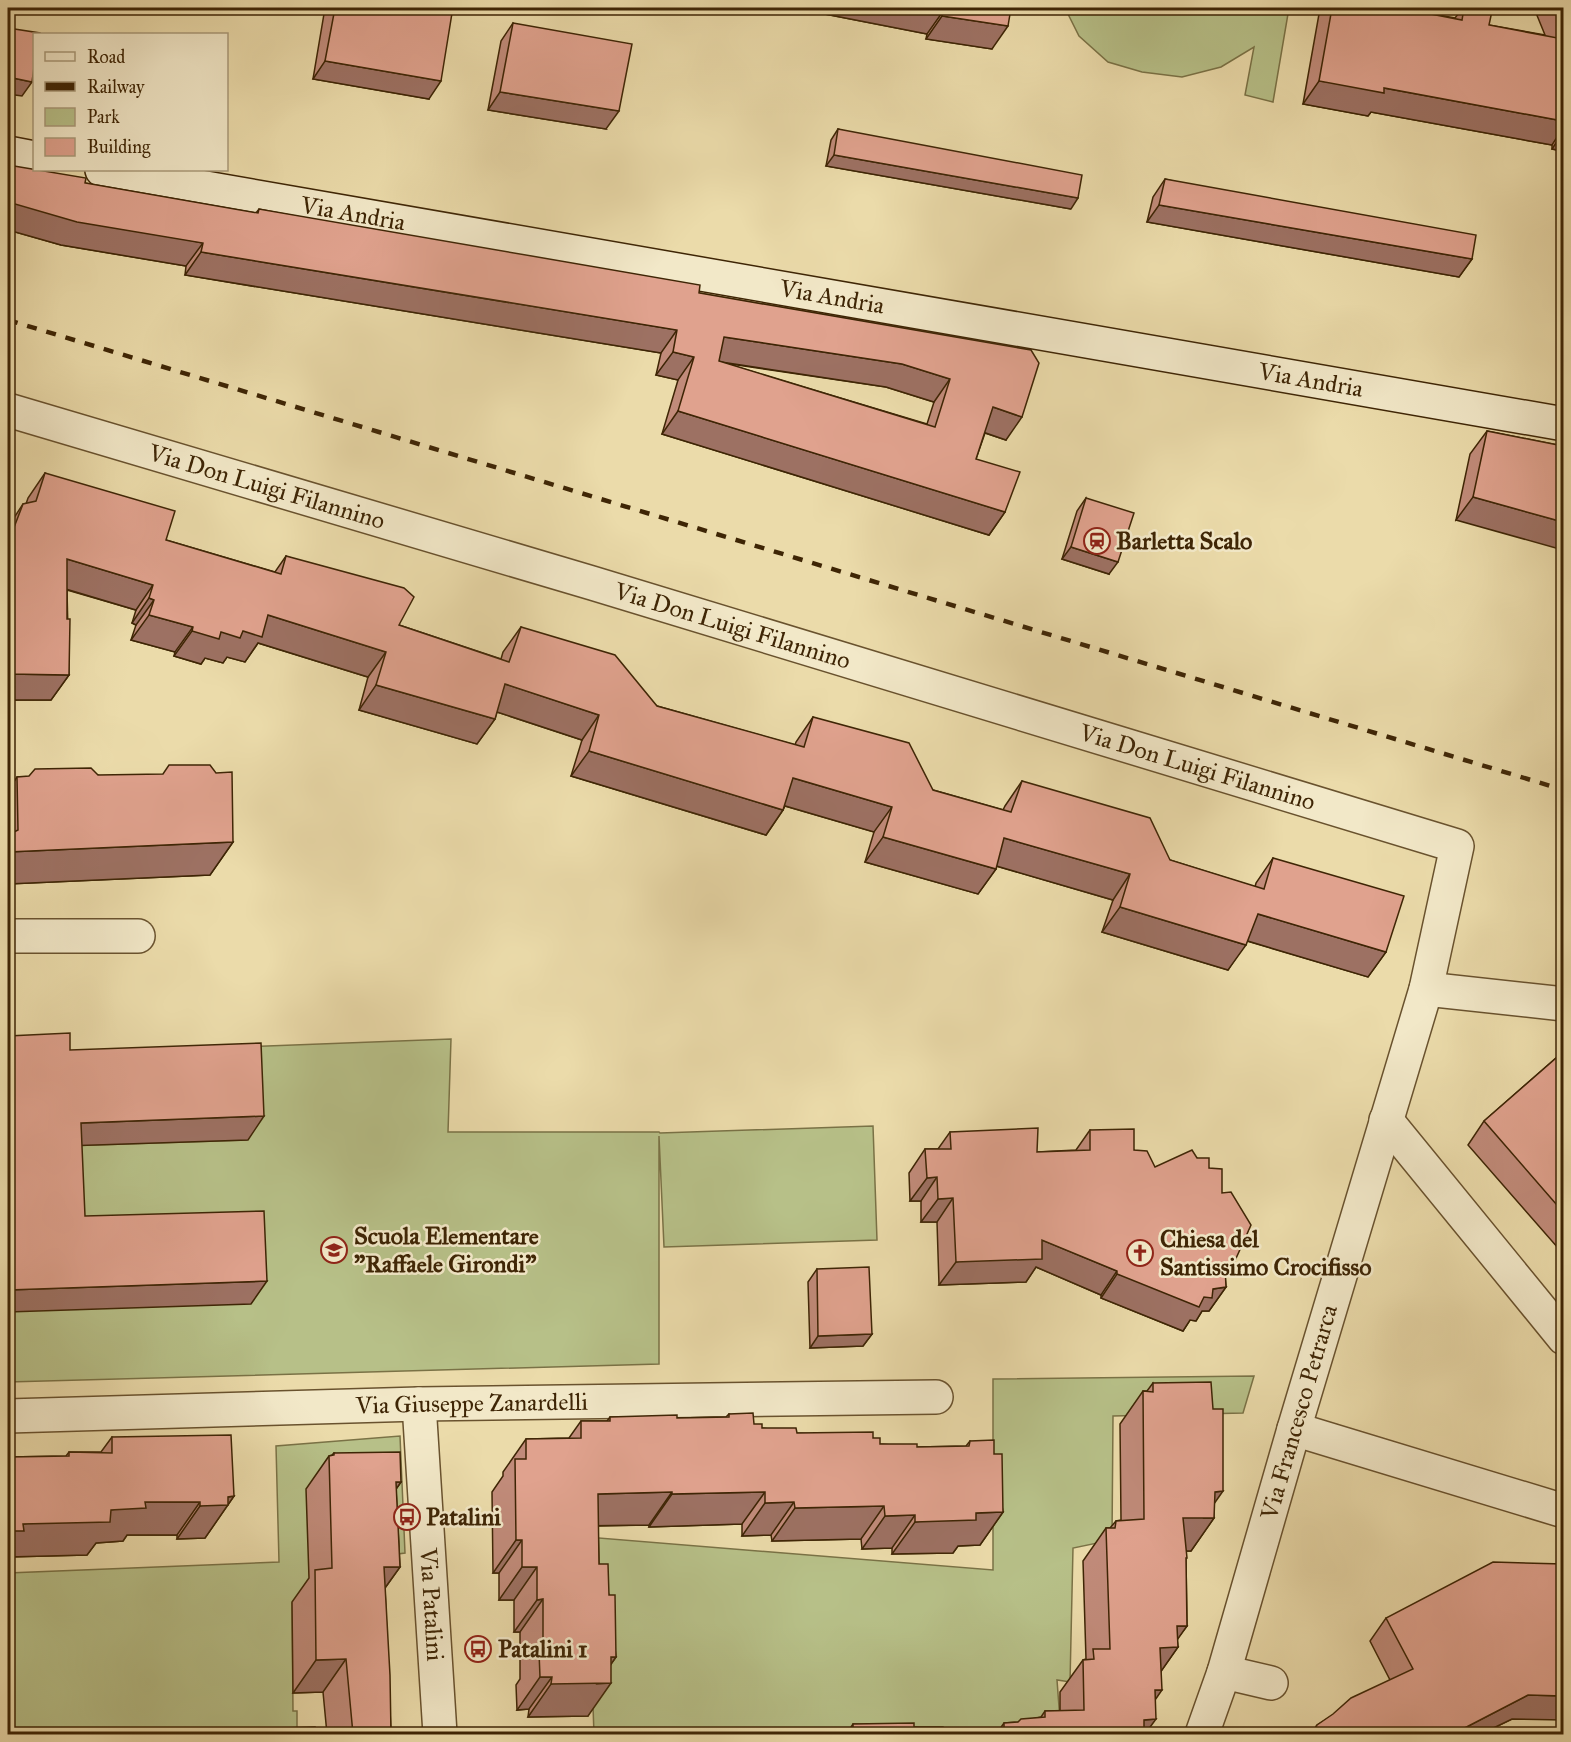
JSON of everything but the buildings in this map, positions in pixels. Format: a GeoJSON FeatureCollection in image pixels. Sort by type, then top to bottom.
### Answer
{"type":"FeatureCollection","features":[{"type":"Feature","properties":{"kind":"street"},"geometry":{"type":"LineString","coordinates":[[8,153],[33,158]]}},
{"type":"Feature","properties":{"kind":"street","name":"Via Andria"},"geometry":{"type":"LineString","coordinates":[[108,171],[1563,424]]}},
{"type":"Feature","properties":{"kind":"street","name":"Via Don Luigi Filannino"},"geometry":{"type":"LineString","coordinates":[[8,410],[592,582],[1457,846]]}},
{"type":"Feature","properties":{"kind":"street","name":"Via Francesco Petrarca"},"geometry":{"type":"LineString","coordinates":[[1202,1734],[1224,1672],[1426,989],[1457,846]]}},
{"type":"Feature","properties":{"kind":"street"},"geometry":{"type":"LineString","coordinates":[[8,936],[138,936]]}},
{"type":"Feature","properties":{"kind":"street"},"geometry":{"type":"LineString","coordinates":[[1426,989],[1563,1004]]}},
{"type":"Feature","properties":{"kind":"street"},"geometry":{"type":"LineString","coordinates":[[1386,1120],[1563,1338]]}},
{"type":"Feature","properties":{"kind":"street","name":"Via Giuseppe Zanardelli"},"geometry":{"type":"LineString","coordinates":[[8,1416],[419,1404],[936,1397]]}},
{"type":"Feature","properties":{"kind":"street","name":"Via Patalini"},"geometry":{"type":"LineString","coordinates":[[419,1404],[440,1734]]}},
{"type":"Feature","properties":{"kind":"street"},"geometry":{"type":"LineString","coordinates":[[1294,1429],[1483,1500],[1563,1511]]}},
{"type":"Feature","properties":{"kind":"street"},"geometry":{"type":"LineString","coordinates":[[1224,1672],[1271,1683]]}},
{"type":"Feature","properties":{"kind":"green space"},"geometry":{"type":"Polygon","coordinates":[[[1065,8],[1289,8],[1273,102],[1245,95],[1254,47],[1221,67],[1182,77],[1142,72],[1108,62],[1079,36],[1065,8]]]}},
{"type":"Feature","properties":{"kind":"green space","name":"Scuola Elementare \"Raffaele Girondi\""},"geometry":{"type":"Polygon","coordinates":[[[451,1039],[448,1132],[660,1133],[873,1126],[877,1240],[664,1247],[659,1136],[659,1364],[8,1382],[8,1312],[68,1239],[65,1146],[247,1140],[8,1056],[451,1039]]]}},
{"type":"Feature","properties":{"kind":"green space"},"geometry":{"type":"Polygon","coordinates":[[[1254,1376],[1243,1413],[1113,1416],[1112,1540],[1073,1548],[1070,1682],[1057,1680],[1061,1734],[594,1734],[587,1537],[993,1570],[993,1379],[1254,1376]]]}},
{"type":"Feature","properties":{"kind":"green space"},"geometry":{"type":"Polygon","coordinates":[[[400,1436],[405,1553],[375,1557],[309,1601],[292,1603],[293,1711],[297,1711],[297,1729],[289,1734],[8,1734],[8,1573],[279,1562],[276,1446],[400,1436]]]}},
{"type":"Feature","properties":{"kind":"railway"},"geometry":{"type":"LineString","coordinates":[[8,320],[1564,790]]}},
{"type":"Feature","properties":{"kind":"place","name":"Barletta Scalo"},"geometry":{"type":"Point","coordinates":[1097,541]}},
{"type":"Feature","properties":{"kind":"place","name":"Scuola Elementare \"Raffaele Girondi\""},"geometry":{"type":"Point","coordinates":[334,1250]}},
{"type":"Feature","properties":{"kind":"place","name":"Chiesa del Santissimo Crocifisso"},"geometry":{"type":"Point","coordinates":[1140,1253]}},
{"type":"Feature","properties":{"kind":"place","name":"Patalini"},"geometry":{"type":"Point","coordinates":[407,1517]}},
{"type":"Feature","properties":{"kind":"place","name":"Patalini 1"},"geometry":{"type":"Point","coordinates":[478,1649]}}]}
